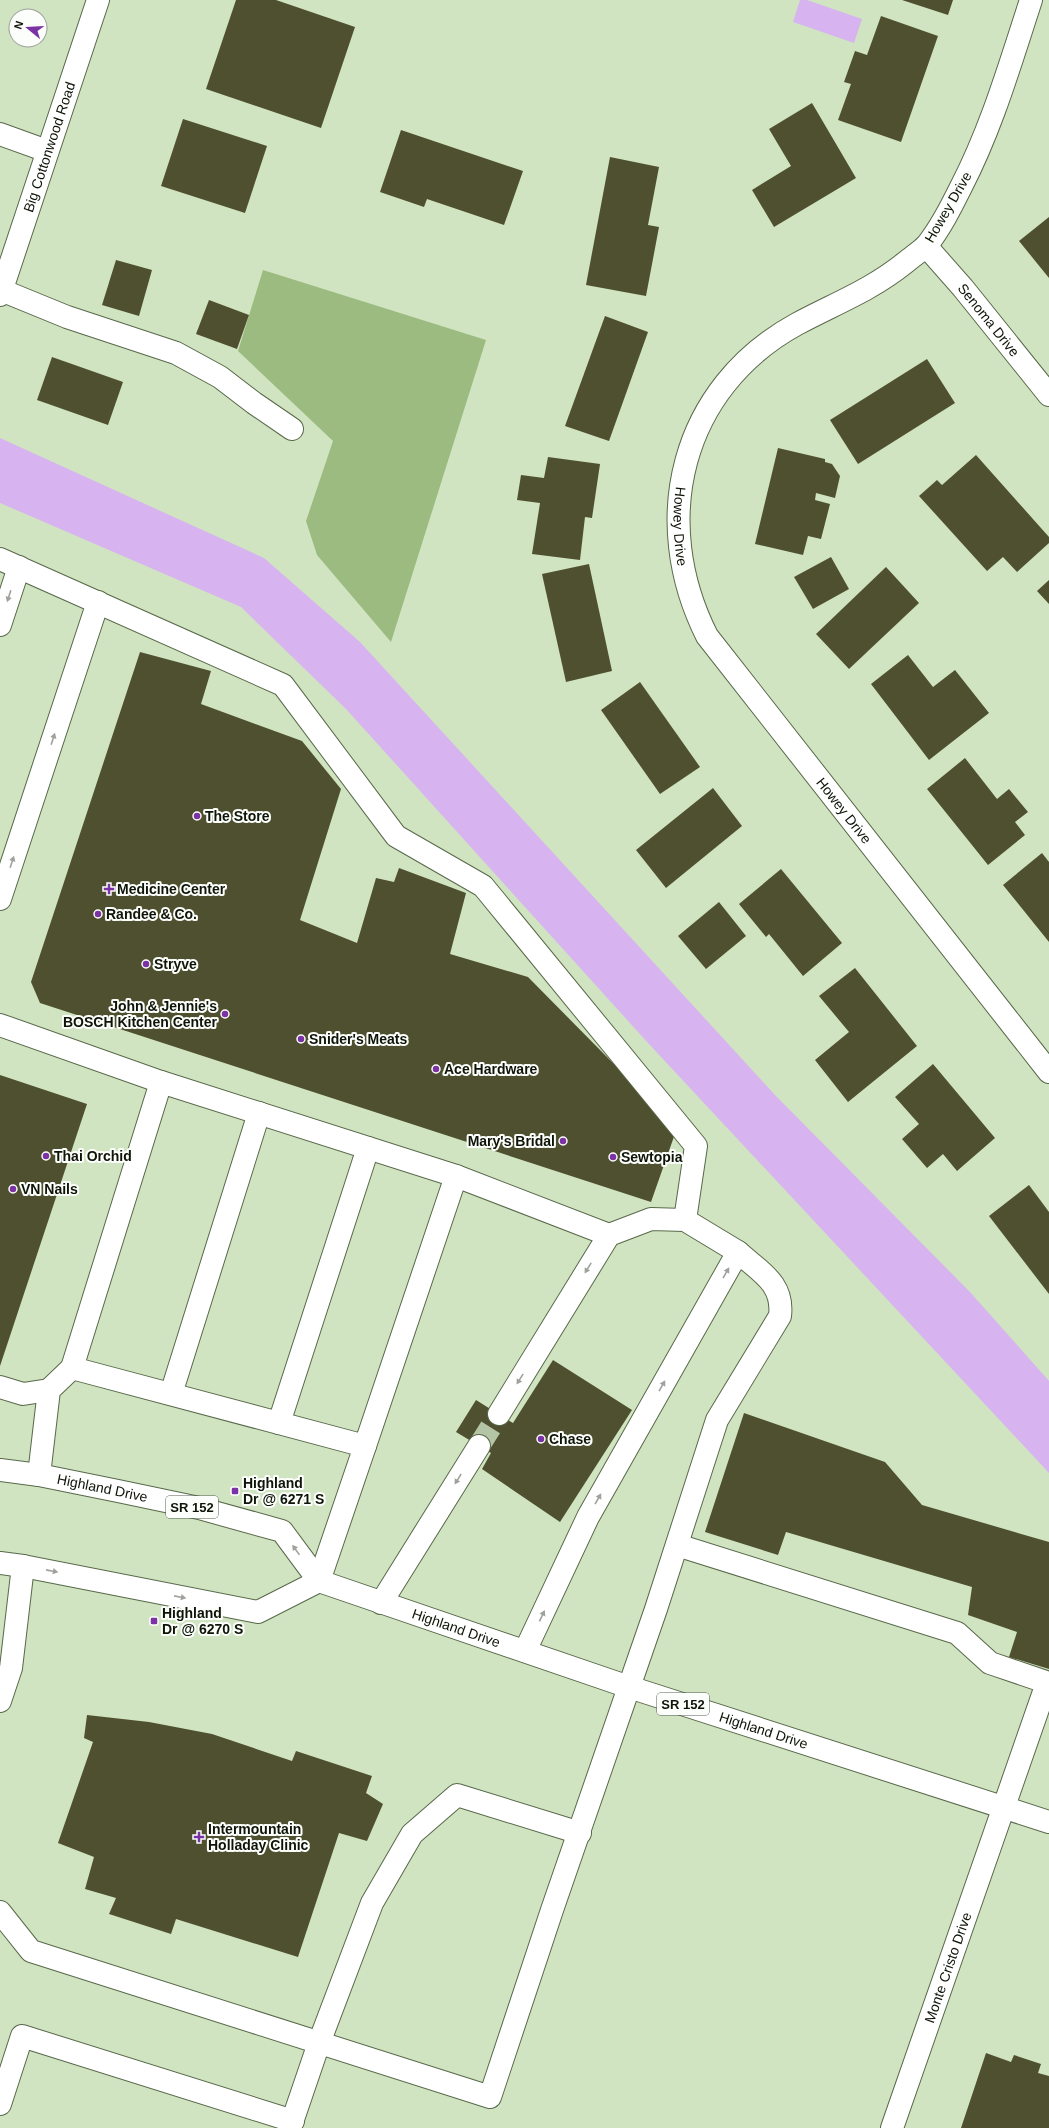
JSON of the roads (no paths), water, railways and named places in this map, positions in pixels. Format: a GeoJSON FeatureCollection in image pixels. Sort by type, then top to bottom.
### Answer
{"type":"FeatureCollection","features":[{"type":"Feature","properties":{"kind":"street","name":"Big Cottonwood Road"},"geometry":{"type":"LineString","coordinates":[[1,292],[98,0]]}},
{"type":"Feature","properties":{"kind":"street","name":"Howey Drive"},"geometry":{"type":"LineString","coordinates":[[1031,0],[984,140],[946,216],[926,246],[876,285],[797,324],[772,339],[748,359],[729,380],[711,405],[697,432],[686,462],[680,492],[677,522],[679,548],[688,594],[707,636],[1049,1072]]}},
{"type":"Feature","properties":{"kind":"street"},"geometry":{"type":"LineString","coordinates":[[0,134],[47,151]]}},
{"type":"Feature","properties":{"kind":"street","name":"Senoma Drive"},"geometry":{"type":"LineString","coordinates":[[926,246],[963,288],[1049,395]]}},
{"type":"Feature","properties":{"kind":"street"},"geometry":{"type":"LineString","coordinates":[[1,292],[68,317],[176,353],[220,377],[254,404],[292,429]]}},
{"type":"Feature","properties":{"kind":"street"},"geometry":{"type":"LineString","coordinates":[[0,625],[9,563],[283,685],[396,836],[482,886],[696,1146],[685,1220]]}},
{"type":"Feature","properties":{"kind":"street"},"geometry":{"type":"LineString","coordinates":[[0,899],[98,602]]}},
{"type":"Feature","properties":{"kind":"street"},"geometry":{"type":"LineString","coordinates":[[0,1025],[161,1082],[456,1176],[609,1235]]}},
{"type":"Feature","properties":{"kind":"street"},"geometry":{"type":"LineString","coordinates":[[0,1387],[23,1394],[49,1390],[72,1368],[161,1082]]}},
{"type":"Feature","properties":{"kind":"street"},"geometry":{"type":"LineString","coordinates":[[171,1394],[259,1113]]}},
{"type":"Feature","properties":{"kind":"street"},"geometry":{"type":"LineString","coordinates":[[279,1423],[368,1148]]}},
{"type":"Feature","properties":{"kind":"street"},"geometry":{"type":"LineString","coordinates":[[0,1563],[23,1566],[258,1612],[319,1581],[456,1176]]}},
{"type":"Feature","properties":{"kind":"street"},"geometry":{"type":"LineString","coordinates":[[0,1912],[31,1951],[490,2097],[677,1545],[717,1420],[780,1316],[781,1304],[775,1286],[738,1252],[685,1220],[651,1219],[609,1235],[499,1414]]}},
{"type":"Feature","properties":{"kind":"street"},"geometry":{"type":"LineString","coordinates":[[525,1651],[588,1517],[738,1252]]}},
{"type":"Feature","properties":{"kind":"street"},"geometry":{"type":"LineString","coordinates":[[72,1368],[365,1446]]}},
{"type":"Feature","properties":{"kind":"street"},"geometry":{"type":"LineString","coordinates":[[39,1475],[49,1390]]}},
{"type":"Feature","properties":{"kind":"street"},"geometry":{"type":"LineString","coordinates":[[381,1603],[479,1446]]}},
{"type":"Feature","properties":{"kind":"street","name":"Highland Drive"},"geometry":{"type":"LineString","coordinates":[[0,1470],[39,1475],[199,1508],[282,1531],[319,1581],[629,1687],[1049,1822]]}},
{"type":"Feature","properties":{"kind":"street"},"geometry":{"type":"LineString","coordinates":[[677,1545],[958,1633],[990,1663],[1048,1683]]}},
{"type":"Feature","properties":{"kind":"street"},"geometry":{"type":"LineString","coordinates":[[0,1700],[11,1668],[23,1566]]}},
{"type":"Feature","properties":{"kind":"street","name":"Monte Cristo Drive"},"geometry":{"type":"LineString","coordinates":[[892,2128],[1048,1683]]}},
{"type":"Feature","properties":{"kind":"street"},"geometry":{"type":"LineString","coordinates":[[0,2104],[22,2036],[292,2125],[319,2043],[372,1903],[412,1834],[457,1795],[580,1833]]}},
{"type":"Feature","properties":{"kind":"tunnel"},"geometry":{"type":"LineString","coordinates":[[479,1446],[499,1414]]}},
{"type":"Feature","properties":{"kind":"place","name":"The Store"},"geometry":{"type":"Point","coordinates":[197,816]}},
{"type":"Feature","properties":{"kind":"place","name":"Medicine Center"},"geometry":{"type":"Point","coordinates":[109,889]}},
{"type":"Feature","properties":{"kind":"place","name":"Randee & Co."},"geometry":{"type":"Point","coordinates":[98,914]}},
{"type":"Feature","properties":{"kind":"place","name":"Stryve"},"geometry":{"type":"Point","coordinates":[146,964]}},
{"type":"Feature","properties":{"kind":"place","name":"John & Jennie's BOSCH Kitchen Center"},"geometry":{"type":"Point","coordinates":[225,1014]}},
{"type":"Feature","properties":{"kind":"place","name":"Snider's Meats"},"geometry":{"type":"Point","coordinates":[301,1039]}},
{"type":"Feature","properties":{"kind":"place","name":"Ace Hardware"},"geometry":{"type":"Point","coordinates":[436,1069]}},
{"type":"Feature","properties":{"kind":"place","name":"Mary's Bridal"},"geometry":{"type":"Point","coordinates":[563,1141]}},
{"type":"Feature","properties":{"kind":"place","name":"Thai Orchid"},"geometry":{"type":"Point","coordinates":[46,1156]}},
{"type":"Feature","properties":{"kind":"place","name":"Sewtopia"},"geometry":{"type":"Point","coordinates":[613,1157]}},
{"type":"Feature","properties":{"kind":"place","name":"VN Nails"},"geometry":{"type":"Point","coordinates":[13,1189]}},
{"type":"Feature","properties":{"kind":"place","name":"Chase"},"geometry":{"type":"Point","coordinates":[541,1439]}},
{"type":"Feature","properties":{"kind":"place","name":"Highland Dr @ 6271 S"},"geometry":{"type":"Point","coordinates":[235,1491]}},
{"type":"Feature","properties":{"kind":"place","name":"Highland Dr @ 6270 S"},"geometry":{"type":"Point","coordinates":[154,1621]}},
{"type":"Feature","properties":{"kind":"place","name":"Intermountain Holladay Clinic"},"geometry":{"type":"Point","coordinates":[199,1837]}}]}
